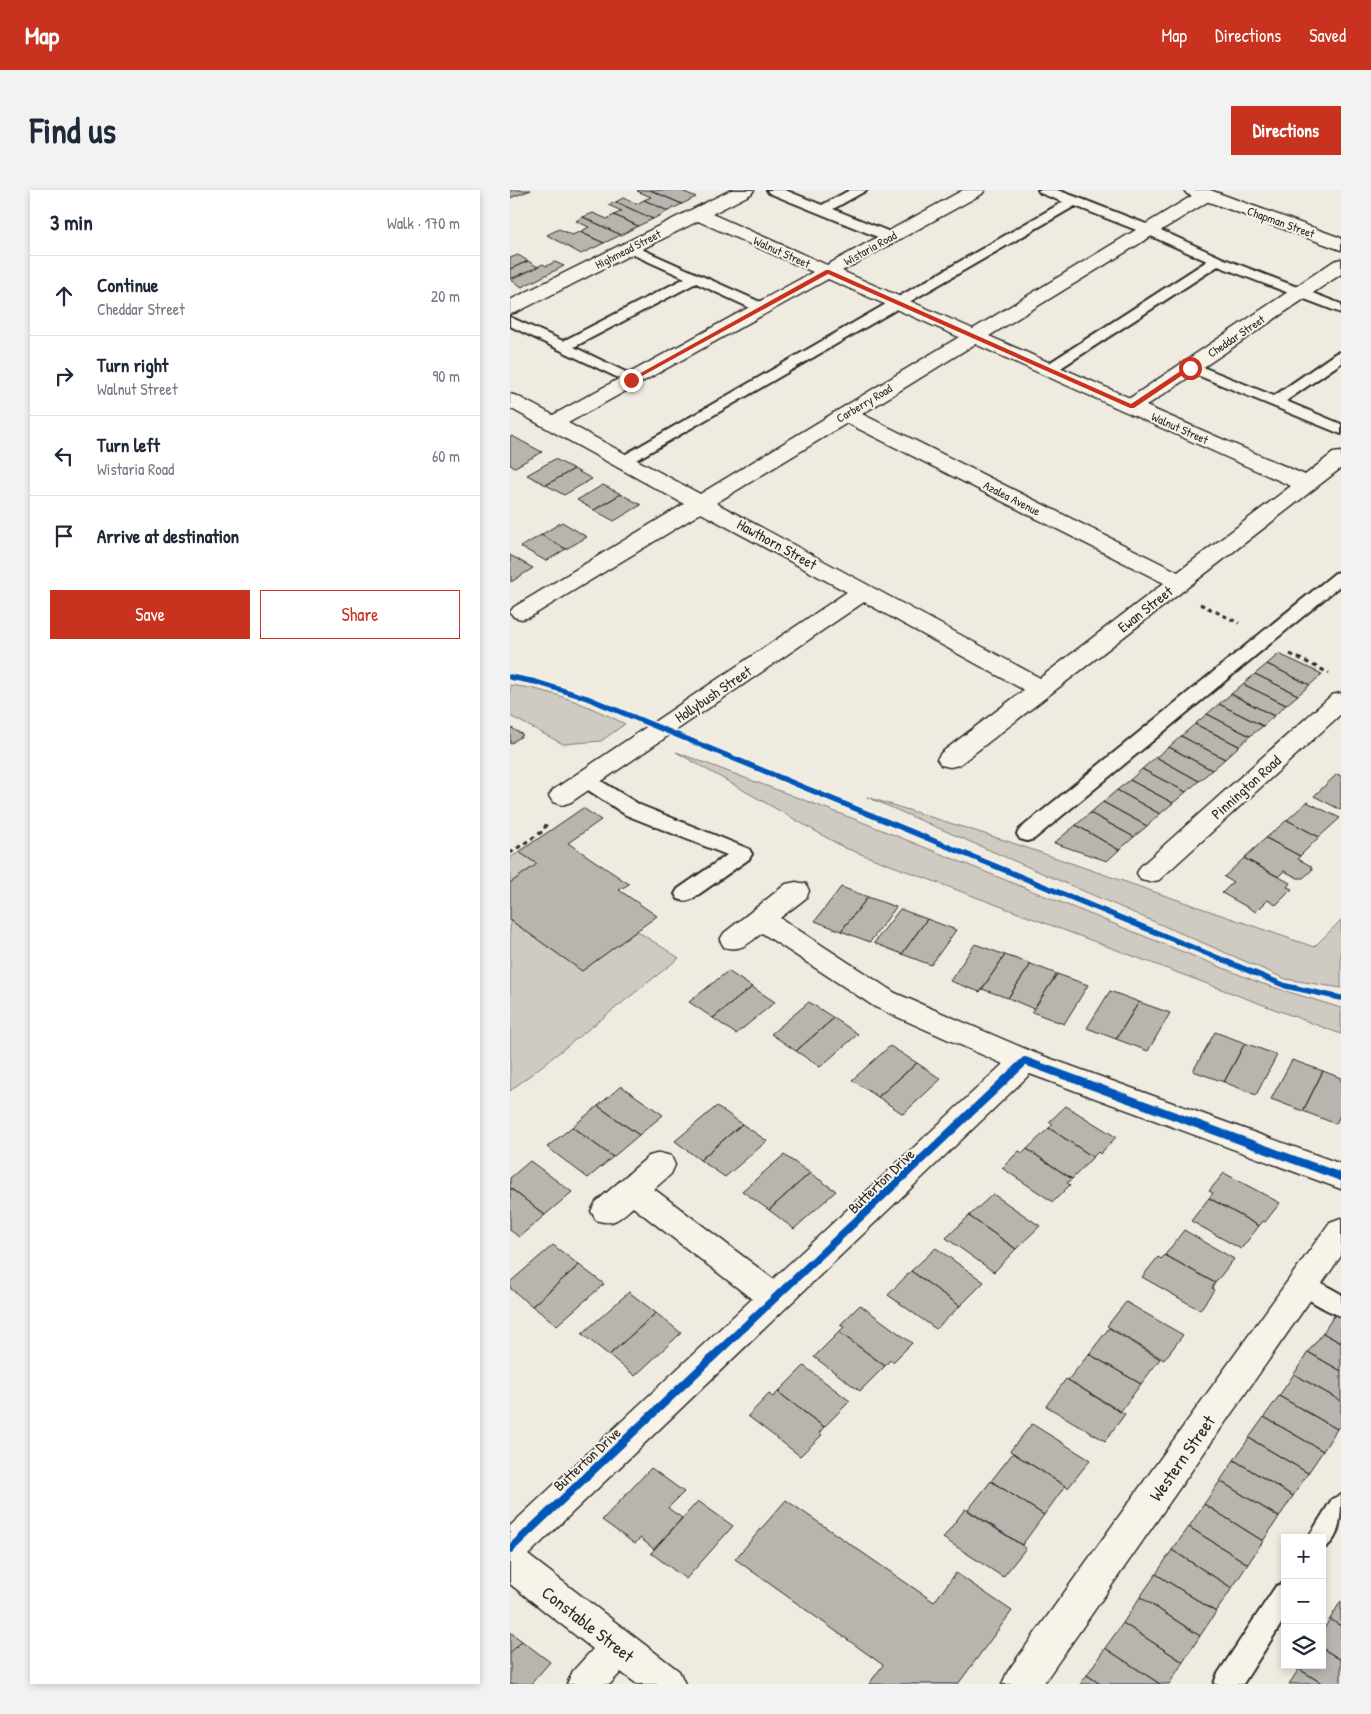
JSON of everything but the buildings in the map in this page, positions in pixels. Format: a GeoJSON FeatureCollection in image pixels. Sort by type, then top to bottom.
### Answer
{"type":"FeatureCollection","features":[{"type":"Feature","properties":{"kind":"street","name":"Highmead Street"},"geometry":{"type":"LineString","coordinates":[[513,304],[746,190]]}},
{"type":"Feature","properties":{"kind":"street","name":"Wistaria Road"},"geometry":{"type":"LineString","coordinates":[[553,423],[976,190]]}},
{"type":"Feature","properties":{"kind":"street","name":"Carberry Road"},"geometry":{"type":"LineString","coordinates":[[522,612],[1149,230],[1200,192]]}},
{"type":"Feature","properties":{"kind":"street","name":"Chapman Street"},"geometry":{"type":"LineString","coordinates":[[1200,192],[1341,244]]}},
{"type":"Feature","properties":{"kind":"street","name":"Walnut Street"},"geometry":{"type":"LineString","coordinates":[[697,214],[1306,484]]}},
{"type":"Feature","properties":{"kind":"street","name":"Cheddar Street"},"geometry":{"type":"LineString","coordinates":[[1132,406],[1341,266]]}},
{"type":"Feature","properties":{"kind":"street","name":"Hawthorn Street"},"geometry":{"type":"LineString","coordinates":[[510,400],[1042,689]]}},
{"type":"Feature","properties":{"kind":"street","name":"Azalea Avenue"},"geometry":{"type":"LineString","coordinates":[[846,414],[1179,582]]}},
{"type":"Feature","properties":{"kind":"street","name":"Ewan Street"},"geometry":{"type":"LineString","coordinates":[[950,759],[1341,458]]}},
{"type":"Feature","properties":{"kind":"street","name":"Hollybush Street"},"geometry":{"type":"LineString","coordinates":[[562,796],[864,592]]}},
{"type":"Feature","properties":{"kind":"street","name":"Pinnington Road"},"geometry":{"type":"LineString","coordinates":[[1150,873],[1341,701]]}},
{"type":"Feature","properties":{"kind":"street"},"geometry":{"type":"LineString","coordinates":[[734,940],[796,891]]}},
{"type":"Feature","properties":{"kind":"street"},"geometry":{"type":"LineString","coordinates":[[761,919],[885,1000],[1025,1062],[1341,1176]]}},
{"type":"Feature","properties":{"kind":"street","name":"Butterton Drive"},"geometry":{"type":"LineString","coordinates":[[510,1549],[1025,1062]]}},
{"type":"Feature","properties":{"kind":"street"},"geometry":{"type":"LineString","coordinates":[[607,1211],[660,1165]]}},
{"type":"Feature","properties":{"kind":"street"},"geometry":{"type":"LineString","coordinates":[[632,1190],[776,1299]]}},
{"type":"Feature","properties":{"kind":"street","name":"Western Street"},"geometry":{"type":"LineString","coordinates":[[1023,1684],[1341,1231]]}},
{"type":"Feature","properties":{"kind":"street","name":"Constable Street"},"geometry":{"type":"LineString","coordinates":[[510,1562],[666,1684]]}},
{"type":"Feature","properties":{"kind":"street"},"geometry":{"type":"LineString","coordinates":[[586,1684],[618,1648]]}},
{"type":"Feature","properties":{"kind":"lane"},"geometry":{"type":"LineString","coordinates":[[774,190],[890,237]]}},
{"type":"Feature","properties":{"kind":"lane"},"geometry":{"type":"LineString","coordinates":[[822,210],[860,190]]}},
{"type":"Feature","properties":{"kind":"lane"},"geometry":{"type":"LineString","coordinates":[[1045,190],[1149,230],[1217,261],[1341,309]]}},
{"type":"Feature","properties":{"kind":"lane"},"geometry":{"type":"LineString","coordinates":[[624,461],[1074,201]]}},
{"type":"Feature","properties":{"kind":"lane"},"geometry":{"type":"LineString","coordinates":[[630,248],[762,308]]}},
{"type":"Feature","properties":{"kind":"lane"},"geometry":{"type":"LineString","coordinates":[[1048,370],[1217,261]]}},
{"type":"Feature","properties":{"kind":"lane"},"geometry":{"type":"LineString","coordinates":[[563,347],[696,278]]}},
{"type":"Feature","properties":{"kind":"lane"},"geometry":{"type":"LineString","coordinates":[[510,321],[631,380]]}},
{"type":"Feature","properties":{"kind":"lane"},"geometry":{"type":"LineString","coordinates":[[1275,402],[1341,356]]}},
{"type":"Feature","properties":{"kind":"lane"},"geometry":{"type":"LineString","coordinates":[[1190,368],[1341,429]]}},
{"type":"Feature","properties":{"kind":"lane"},"geometry":{"type":"LineString","coordinates":[[1027,834],[1341,577]]}},
{"type":"Feature","properties":{"kind":"lane"},"geometry":{"type":"LineString","coordinates":[[586,780],[633,810],[742,854],[686,894]]}},
{"type":"Feature","properties":{"kind":"lane"},"geometry":{"type":"LineString","coordinates":[[1305,1284],[1341,1306]]}},
{"type":"Feature","properties":{"kind":"lane"},"geometry":{"type":"LineString","coordinates":[[1324,1534],[1341,1507]]}},
{"type":"Feature","properties":{"kind":"lane"},"geometry":{"type":"LineString","coordinates":[[1227,1684],[1281,1600]]}},
{"type":"Feature","properties":{"kind":"path"},"geometry":{"type":"LineString","coordinates":[[510,853],[543,831],[562,796]]}},
{"type":"Feature","properties":{"kind":"shaded area"},"geometry":{"type":"Polygon","coordinates":[[[510,685],[526,687],[569,699],[625,724],[601,741],[563,744],[510,716],[510,685]]]}},
{"type":"Feature","properties":{"kind":"shaded area"},"geometry":{"type":"Polygon","coordinates":[[[676,752],[857,820],[1260,983],[1341,1008],[1341,1034],[845,848],[676,752]]]}},
{"type":"Feature","properties":{"kind":"shaded area"},"geometry":{"type":"Polygon","coordinates":[[[867,797],[1004,840],[1314,947],[1341,920],[1341,988],[1286,979],[867,797]]]}},
{"type":"Feature","properties":{"kind":"shaded area"},"geometry":{"type":"Polygon","coordinates":[[[519,852],[537,864],[510,883],[510,858],[519,852]]]}},
{"type":"Feature","properties":{"kind":"shaded area"},"geometry":{"type":"Polygon","coordinates":[[[510,920],[582,971],[637,931],[679,958],[510,1091],[510,920]]]}},
{"type":"Feature","properties":{"kind":"cycle path"},"geometry":{"type":"LineString","coordinates":[[510,677],[536,682],[587,698],[1286,986],[1341,998]]}},
{"type":"Feature","properties":{"kind":"cycle path"},"geometry":{"type":"LineString","coordinates":[[510,1549],[1025,1061],[1341,1177]]}},
{"type":"Feature","properties":{"kind":"route"},"geometry":{"type":"LineString","coordinates":[[631,380],[828,272],[1132,406],[1190,368]]}}]}
